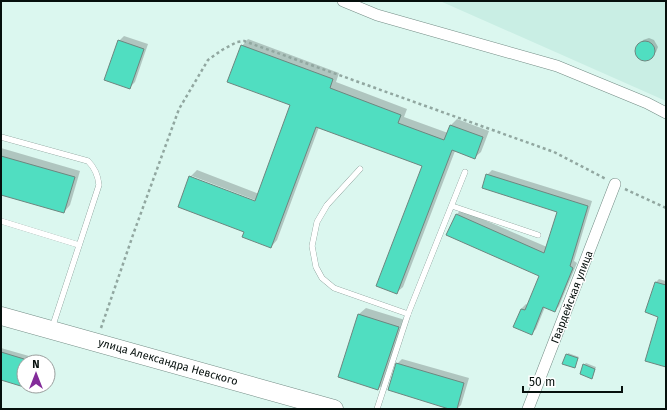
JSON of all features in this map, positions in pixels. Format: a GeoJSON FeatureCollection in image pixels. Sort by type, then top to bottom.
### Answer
{"type":"FeatureCollection","features":[{"type":"Feature","properties":{"kind":"main road","name":"улица Александра Невского"},"geometry":{"type":"LineString","coordinates":[[1,316],[334,409]]}},
{"type":"Feature","properties":{"kind":"street"},"geometry":{"type":"LineString","coordinates":[[343,1],[377,15],[557,66],[647,103],[666,113]]}},
{"type":"Feature","properties":{"kind":"street","name":"Гвардейская улица"},"geometry":{"type":"LineString","coordinates":[[528,409],[615,184]]}},
{"type":"Feature","properties":{"kind":"lane"},"geometry":{"type":"LineString","coordinates":[[1,137],[88,161],[94,168],[98,178],[99,185],[51,330]]}},
{"type":"Feature","properties":{"kind":"lane"},"geometry":{"type":"LineString","coordinates":[[360,169],[327,205],[317,222],[312,246],[316,267],[322,278],[334,288],[408,314]]}},
{"type":"Feature","properties":{"kind":"lane"},"geometry":{"type":"LineString","coordinates":[[377,409],[408,314],[465,172]]}},
{"type":"Feature","properties":{"kind":"lane"},"geometry":{"type":"LineString","coordinates":[[452,206],[538,235]]}},
{"type":"Feature","properties":{"kind":"lane"},"geometry":{"type":"LineString","coordinates":[[1,221],[79,245]]}},
{"type":"Feature","properties":{"kind":"path"},"geometry":{"type":"LineString","coordinates":[[96,342],[179,109],[208,60],[236,42],[244,41],[554,152],[615,184],[666,208]]}},
{"type":"Feature","properties":{"kind":"shaded area"},"geometry":{"type":"Polygon","coordinates":[[[440,1],[666,1],[666,101],[440,1]]]}},
{"type":"Feature","properties":{"kind":"building"},"geometry":{"type":"Polygon","coordinates":[[[118,40],[144,49],[130,89],[104,80],[118,40]]]}},
{"type":"Feature","properties":{"kind":"building"},"geometry":{"type":"Polygon","coordinates":[[[645,41],[652,44],[655,51],[652,58],[645,61],[638,58],[635,51],[638,44],[645,41]]]}},
{"type":"Feature","properties":{"kind":"building"},"geometry":{"type":"Polygon","coordinates":[[[241,45],[333,79],[330,88],[401,115],[398,123],[444,140],[450,125],[483,137],[475,159],[452,150],[397,294],[376,286],[422,166],[316,127],[271,248],[242,237],[244,232],[178,207],[189,176],[255,201],[290,105],[227,82],[241,45]]]}},
{"type":"Feature","properties":{"kind":"building"},"geometry":{"type":"Polygon","coordinates":[[[1,156],[75,177],[64,213],[1,195],[1,156]]]}},
{"type":"Feature","properties":{"kind":"building"},"geometry":{"type":"Polygon","coordinates":[[[486,174],[588,206],[570,266],[573,268],[555,312],[543,307],[532,335],[513,327],[521,309],[525,310],[539,276],[446,235],[456,214],[544,253],[557,212],[482,188],[486,174]]]}},
{"type":"Feature","properties":{"kind":"building"},"geometry":{"type":"Polygon","coordinates":[[[655,282],[666,285],[666,367],[645,361],[658,317],[645,312],[655,282]]]}},
{"type":"Feature","properties":{"kind":"building"},"geometry":{"type":"Polygon","coordinates":[[[358,314],[399,327],[378,390],[338,377],[358,314]]]}},
{"type":"Feature","properties":{"kind":"building"},"geometry":{"type":"Polygon","coordinates":[[[1,352],[16,357],[16,385],[1,380],[1,352]]]}},
{"type":"Feature","properties":{"kind":"building"},"geometry":{"type":"Polygon","coordinates":[[[566,354],[578,358],[575,368],[562,364],[566,354]]]}},
{"type":"Feature","properties":{"kind":"building"},"geometry":{"type":"Polygon","coordinates":[[[396,363],[464,383],[457,409],[449,409],[388,390],[396,363]]]}},
{"type":"Feature","properties":{"kind":"building"},"geometry":{"type":"Polygon","coordinates":[[[583,364],[595,369],[592,379],[580,374],[583,364]]]}}]}
